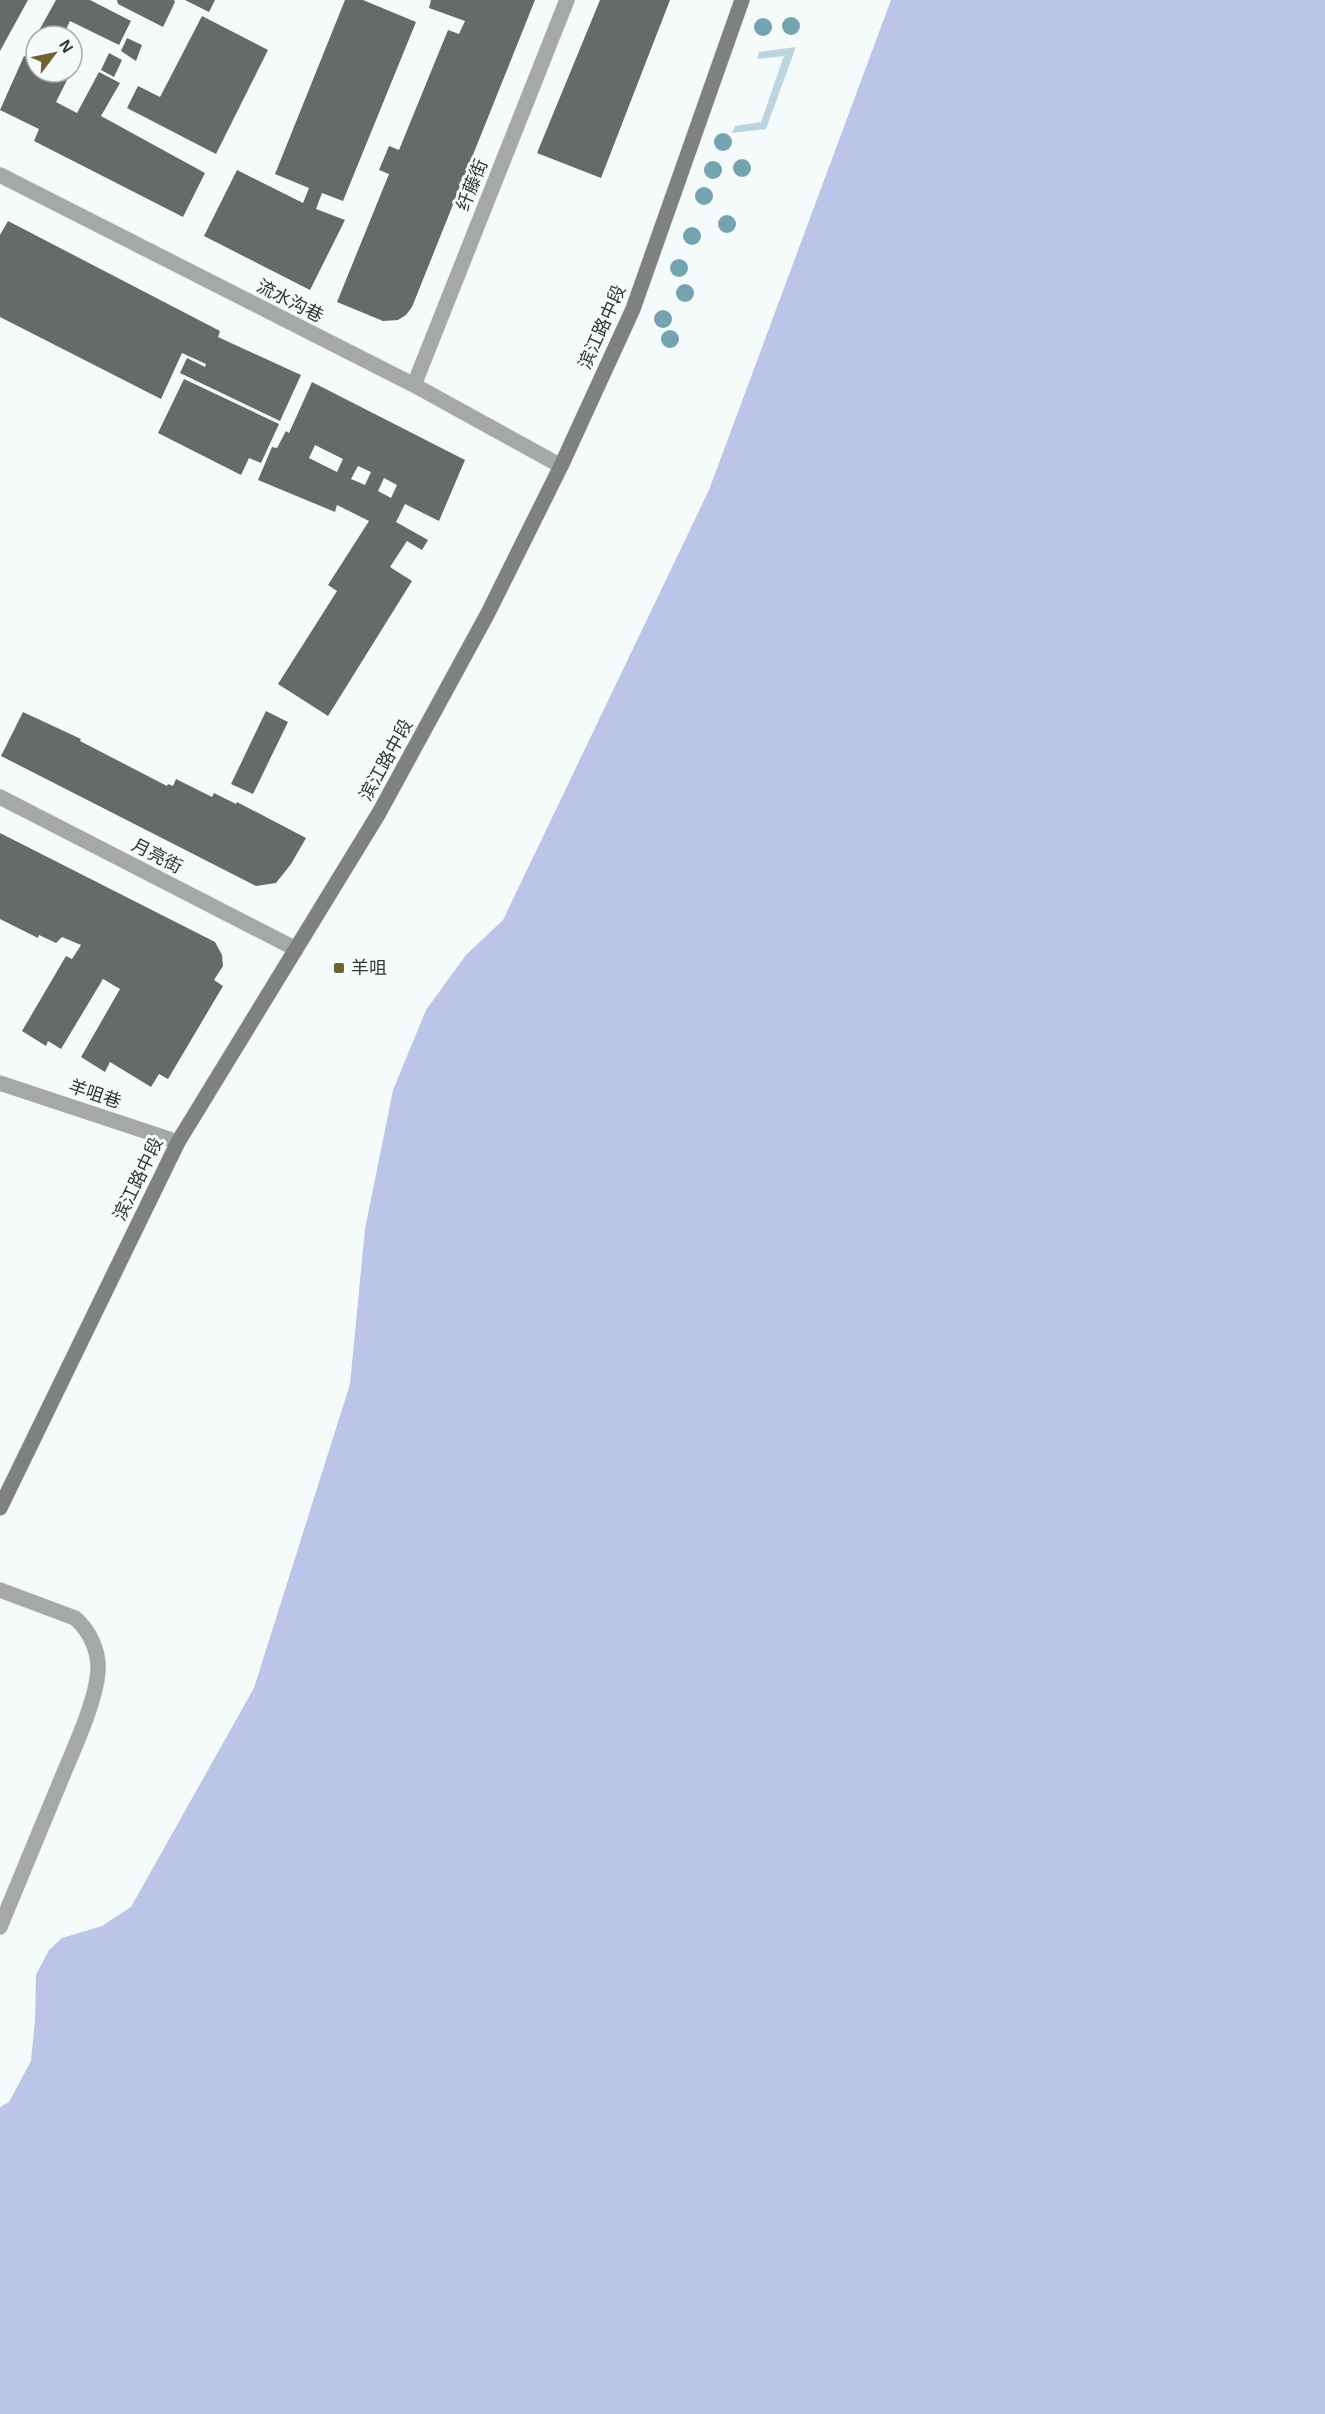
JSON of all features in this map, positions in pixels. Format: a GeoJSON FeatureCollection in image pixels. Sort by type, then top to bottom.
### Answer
{"type":"FeatureCollection","features":[{"type":"Feature","properties":{"kind":"main road","name":"滨江路中段"},"geometry":{"type":"LineString","coordinates":[[0,1508],[178,1142],[380,813],[488,614],[561,465],[633,309],[742,0]]}},
{"type":"Feature","properties":{"kind":"street","name":"纤藤街"},"geometry":{"type":"LineString","coordinates":[[414,385],[567,0]]}},
{"type":"Feature","properties":{"kind":"street","name":"流水沟巷"},"geometry":{"type":"LineString","coordinates":[[0,175],[414,385],[561,465]]}},
{"type":"Feature","properties":{"kind":"street","name":"月亮街"},"geometry":{"type":"LineString","coordinates":[[0,797],[296,949]]}},
{"type":"Feature","properties":{"kind":"street","name":"羊咀巷"},"geometry":{"type":"LineString","coordinates":[[0,1083],[178,1142]]}},
{"type":"Feature","properties":{"kind":"street"},"geometry":{"type":"LineString","coordinates":[[0,1590],[75,1618],[90,1636],[97,1654],[98,1672],[84,1722],[0,1927]]}},
{"type":"Feature","properties":{"kind":"shaded area"},"geometry":{"type":"Polygon","coordinates":[[[796,47],[766,129],[732,133],[735,126],[761,122],[784,56],[757,59],[759,52],[796,47]]]}},
{"type":"Feature","properties":{"kind":"water"},"geometry":{"type":"Polygon","coordinates":[[[891,0],[1325,0],[1325,2414],[0,2414],[0,2107],[9,2102],[31,2061],[36,1975],[49,1950],[62,1938],[102,1926],[131,1907],[254,1688],[350,1384],[365,1229],[393,1090],[426,1010],[466,955],[503,920],[709,490],[891,0]]]}},
{"type":"Feature","properties":{"kind":"building"},"geometry":{"type":"Polygon","coordinates":[[[0,0],[28,0],[0,51],[0,0]]]}},
{"type":"Feature","properties":{"kind":"building"},"geometry":{"type":"Polygon","coordinates":[[[56,0],[90,0],[131,21],[119,45],[84,28],[84,24],[70,21],[69,24],[43,24],[56,0]]]}},
{"type":"Feature","properties":{"kind":"building"},"geometry":{"type":"Polygon","coordinates":[[[117,0],[174,0],[175,2],[163,27],[118,4],[117,0]]]}},
{"type":"Feature","properties":{"kind":"building"},"geometry":{"type":"Polygon","coordinates":[[[185,0],[215,0],[209,12],[185,0]]]}},
{"type":"Feature","properties":{"kind":"building"},"geometry":{"type":"Polygon","coordinates":[[[345,0],[363,0],[416,22],[343,201],[322,193],[316,209],[345,220],[310,290],[204,236],[237,170],[303,203],[309,188],[275,174],[345,0]]]}},
{"type":"Feature","properties":{"kind":"building"},"geometry":{"type":"Polygon","coordinates":[[[431,0],[535,0],[412,307],[398,320],[383,321],[337,302],[389,174],[379,170],[389,146],[399,150],[448,30],[459,34],[465,21],[429,8],[431,0]]]}},
{"type":"Feature","properties":{"kind":"building"},"geometry":{"type":"Polygon","coordinates":[[[600,0],[670,0],[601,178],[537,153],[600,0]]]}},
{"type":"Feature","properties":{"kind":"building"},"geometry":{"type":"Polygon","coordinates":[[[202,16],[268,50],[216,154],[127,108],[138,86],[160,97],[202,16]]]}},
{"type":"Feature","properties":{"kind":"building"},"geometry":{"type":"Polygon","coordinates":[[[127,38],[142,45],[136,61],[121,51],[127,38]]]}},
{"type":"Feature","properties":{"kind":"building"},"geometry":{"type":"Polygon","coordinates":[[[109,53],[122,60],[114,77],[101,70],[109,53]]]}},
{"type":"Feature","properties":{"kind":"building"},"geometry":{"type":"Polygon","coordinates":[[[24,56],[24,84],[65,84],[56,102],[77,113],[99,72],[120,83],[101,116],[205,173],[183,217],[34,141],[39,129],[0,110],[24,56]]]}},
{"type":"Feature","properties":{"kind":"building"},"geometry":{"type":"Polygon","coordinates":[[[8,221],[220,331],[218,337],[301,375],[280,421],[180,373],[187,358],[205,367],[206,364],[182,353],[161,399],[0,317],[0,235],[8,221]]]}},
{"type":"Feature","properties":{"kind":"building"},"geometry":{"type":"Polygon","coordinates":[[[184,379],[279,424],[261,463],[249,458],[241,475],[158,433],[184,379]]]}},
{"type":"Feature","properties":{"kind":"building"},"geometry":{"type":"Polygon","coordinates":[[[312,382],[465,460],[439,521],[405,504],[396,522],[428,540],[422,550],[407,541],[390,567],[412,581],[328,716],[278,684],[337,591],[328,585],[369,521],[337,505],[335,512],[258,480],[272,447],[277,448],[286,431],[289,433],[312,382]],[[315,445],[309,458],[337,472],[343,459],[315,445]],[[358,466],[351,479],[365,485],[371,472],[358,466]],[[384,478],[378,491],[391,498],[397,485],[384,478]]]}},
{"type":"Feature","properties":{"kind":"building"},"geometry":{"type":"Polygon","coordinates":[[[266,711],[288,722],[253,794],[231,784],[266,711]]]}},
{"type":"Feature","properties":{"kind":"building"},"geometry":{"type":"Polygon","coordinates":[[[23,712],[81,739],[80,741],[167,786],[168,784],[173,786],[176,779],[212,797],[214,793],[236,804],[237,802],[306,838],[291,864],[276,883],[256,886],[1,756],[23,712]]]}},
{"type":"Feature","properties":{"kind":"building"},"geometry":{"type":"Polygon","coordinates":[[[0,833],[215,942],[222,955],[223,966],[214,980],[223,986],[168,1079],[159,1074],[151,1087],[110,1062],[105,1072],[81,1057],[120,989],[103,979],[61,1049],[48,1041],[46,1046],[22,1031],[66,956],[72,959],[81,945],[62,937],[56,943],[39,935],[38,938],[0,919],[0,833]]]}},
{"type":"Feature","properties":{"kind":"place","name":"羊咀"},"geometry":{"type":"Point","coordinates":[339,968]}}]}
